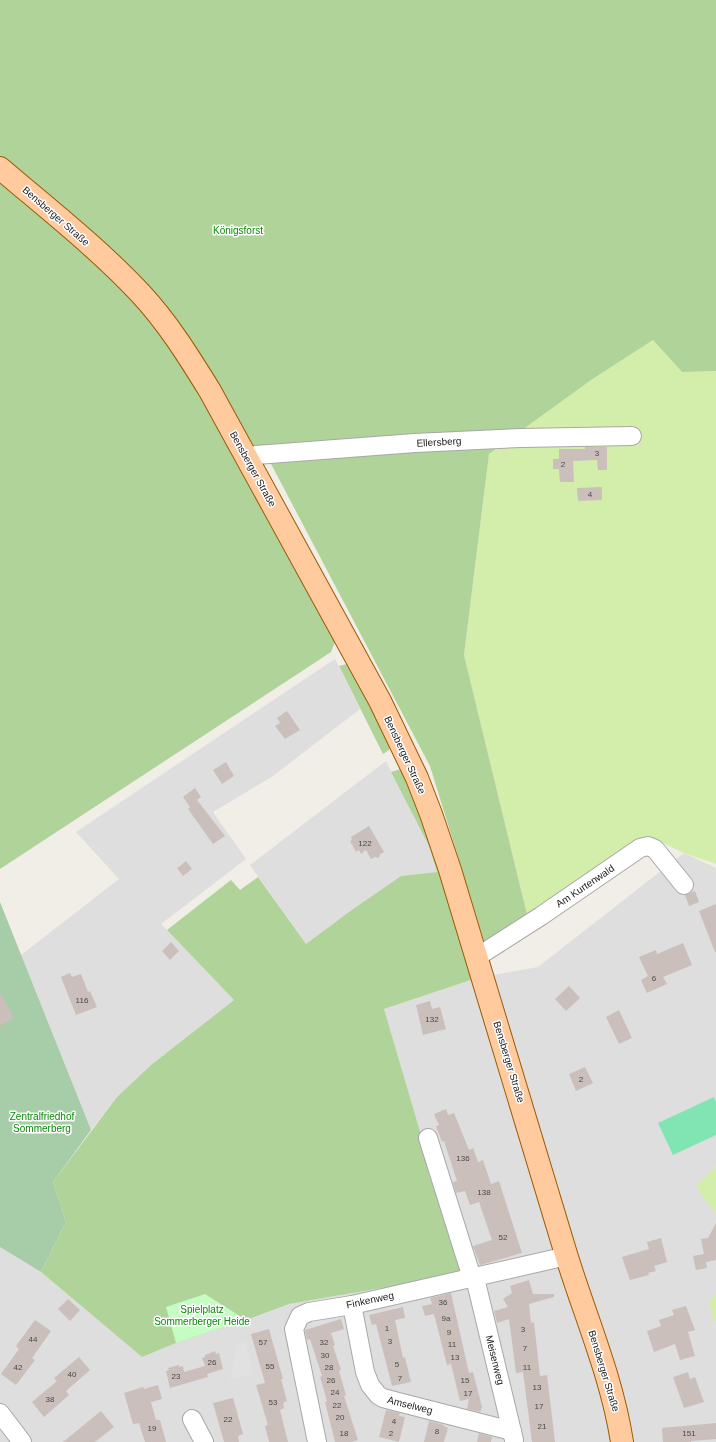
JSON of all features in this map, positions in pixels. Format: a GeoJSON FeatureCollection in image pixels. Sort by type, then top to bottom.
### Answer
{"type":"FeatureCollection","features":[{"type":"Feature","properties":{"kind":"main road","name":"Bensberger Straße"},"geometry":{"type":"LineString","coordinates":[[0,168],[115,268],[160,317],[185,350],[210,390],[380,701],[417,778],[450,870],[567,1256],[606,1376],[619,1422],[622,1442]]}},
{"type":"Feature","properties":{"kind":"street","name":"Ellersberg"},"geometry":{"type":"LineString","coordinates":[[247,458],[256,455],[415,443],[521,438],[632,436]]}},
{"type":"Feature","properties":{"kind":"street","name":"Am Kurtenwald"},"geometry":{"type":"LineString","coordinates":[[477,957],[541,916],[640,848],[648,846],[655,849],[684,885]]}},
{"type":"Feature","properties":{"kind":"street"},"geometry":{"type":"LineString","coordinates":[[428,1138],[473,1278]]}},
{"type":"Feature","properties":{"kind":"street","name":"Finkenweg"},"geometry":{"type":"LineString","coordinates":[[317,1442],[294,1329],[300,1316],[309,1312],[473,1278],[567,1256]]}},
{"type":"Feature","properties":{"kind":"street","name":"Meisenweg"},"geometry":{"type":"LineString","coordinates":[[473,1278],[513,1436]]}},
{"type":"Feature","properties":{"kind":"street","name":"Amselweg"},"geometry":{"type":"LineString","coordinates":[[352,1304],[365,1372],[370,1385],[378,1396],[513,1436]]}},
{"type":"Feature","properties":{"kind":"street"},"geometry":{"type":"LineString","coordinates":[[0,1413],[22,1442]]}},
{"type":"Feature","properties":{"kind":"street"},"geometry":{"type":"LineString","coordinates":[[192,1419],[204,1442]]}},
{"type":"Feature","properties":{"kind":"shaded area"},"geometry":{"type":"Polygon","coordinates":[[[335,659],[360,709],[273,776],[213,812],[246,859],[161,924],[234,1000],[151,1065],[117,1097],[91,1130],[21,955],[119,879],[76,832],[335,659]]]}},
{"type":"Feature","properties":{"kind":"shaded area"},"geometry":{"type":"Polygon","coordinates":[[[386,761],[429,846],[437,872],[401,876],[306,944],[250,865],[386,761]]]}},
{"type":"Feature","properties":{"kind":"shaded area"},"geometry":{"type":"Polygon","coordinates":[[[684,853],[716,868],[716,1166],[696,1186],[716,1215],[716,1292],[709,1304],[716,1328],[716,1442],[0,1442],[0,1247],[41,1272],[142,1357],[176,1343],[289,1304],[462,1274],[384,1009],[477,978],[538,967],[684,853]]]}},
{"type":"Feature","properties":{"kind":"shaded area"},"geometry":{"type":"Polygon","coordinates":[[[237,1343],[246,1343],[253,1374],[230,1380],[237,1343]]]}},
{"type":"Feature","properties":{"kind":"green space","name":"Königsforst"},"geometry":{"type":"Polygon","coordinates":[[[0,0],[716,0],[716,371],[682,372],[653,340],[591,380],[489,454],[464,655],[530,927],[487,951],[430,766],[269,460],[241,461],[337,637],[331,652],[0,869],[0,0]]]}},
{"type":"Feature","properties":{"kind":"green space"},"geometry":{"type":"Polygon","coordinates":[[[653,340],[682,372],[716,371],[716,864],[684,853],[648,836],[530,927],[464,655],[489,454],[591,380],[653,340]]]}},
{"type":"Feature","properties":{"kind":"green space"},"geometry":{"type":"Polygon","coordinates":[[[347,664],[352,666],[391,746],[389,750],[383,754],[339,666],[347,664]]]}},
{"type":"Feature","properties":{"kind":"green space"},"geometry":{"type":"Polygon","coordinates":[[[401,769],[405,771],[477,978],[384,1009],[462,1274],[289,1304],[176,1343],[142,1357],[41,1272],[66,1222],[53,1182],[117,1097],[151,1065],[234,1000],[167,930],[231,880],[240,890],[258,877],[306,944],[401,876],[437,872],[429,846],[391,772],[401,769]]]}},
{"type":"Feature","properties":{"kind":"green space","name":"Zentralfriedhof Sommerberg"},"geometry":{"type":"Polygon","coordinates":[[[0,902],[91,1130],[53,1182],[66,1222],[41,1272],[0,1247],[0,902]]]}},
{"type":"Feature","properties":{"kind":"green space"},"geometry":{"type":"Polygon","coordinates":[[[714,1097],[716,1102],[716,1135],[673,1155],[658,1123],[714,1097]]]}},
{"type":"Feature","properties":{"kind":"green space"},"geometry":{"type":"Polygon","coordinates":[[[716,1166],[716,1215],[696,1186],[716,1166]]]}},
{"type":"Feature","properties":{"kind":"green space"},"geometry":{"type":"Polygon","coordinates":[[[716,1292],[716,1328],[709,1304],[716,1292]]]}},
{"type":"Feature","properties":{"kind":"green space","name":"Spielplatz Sommerberger Heide"},"geometry":{"type":"Polygon","coordinates":[[[205,1294],[246,1320],[176,1343],[166,1307],[205,1294]]]}},
{"type":"Feature","properties":{"kind":"building"},"geometry":{"type":"Polygon","coordinates":[[[585,447],[607,447],[607,470],[598,470],[597,460],[573,461],[574,482],[560,482],[559,469],[553,469],[553,459],[559,459],[559,449],[585,449],[585,447]]]}},
{"type":"Feature","properties":{"kind":"building"},"geometry":{"type":"Polygon","coordinates":[[[602,487],[602,500],[578,501],[577,488],[602,487]]]}},
{"type":"Feature","properties":{"kind":"building"},"geometry":{"type":"Polygon","coordinates":[[[287,711],[300,730],[285,739],[275,726],[280,723],[277,718],[287,711]]]}},
{"type":"Feature","properties":{"kind":"building"},"geometry":{"type":"Polygon","coordinates":[[[226,762],[234,776],[222,784],[213,770],[226,762]]]}},
{"type":"Feature","properties":{"kind":"building"},"geometry":{"type":"Polygon","coordinates":[[[195,788],[201,797],[197,800],[225,836],[213,844],[188,809],[190,807],[183,797],[195,788]]]}},
{"type":"Feature","properties":{"kind":"building"},"geometry":{"type":"Polygon","coordinates":[[[369,826],[384,852],[380,854],[379,858],[375,857],[371,859],[366,850],[361,854],[359,850],[356,852],[350,841],[352,840],[351,837],[369,826]]]}},
{"type":"Feature","properties":{"kind":"building"},"geometry":{"type":"Polygon","coordinates":[[[186,861],[192,869],[183,876],[177,868],[186,861]]]}},
{"type":"Feature","properties":{"kind":"building"},"geometry":{"type":"Polygon","coordinates":[[[695,891],[699,902],[689,906],[685,895],[695,891]]]}},
{"type":"Feature","properties":{"kind":"building"},"geometry":{"type":"Polygon","coordinates":[[[716,904],[716,952],[715,952],[699,911],[716,904]]]}},
{"type":"Feature","properties":{"kind":"building"},"geometry":{"type":"Polygon","coordinates":[[[171,942],[179,951],[170,960],[162,951],[171,942]]]}},
{"type":"Feature","properties":{"kind":"building"},"geometry":{"type":"Polygon","coordinates":[[[683,943],[692,965],[663,977],[667,984],[647,993],[641,980],[648,976],[639,957],[656,950],[657,954],[683,943]]]}},
{"type":"Feature","properties":{"kind":"building"},"geometry":{"type":"Polygon","coordinates":[[[70,973],[72,977],[81,974],[88,992],[90,991],[97,1007],[76,1015],[61,977],[70,973]]]}},
{"type":"Feature","properties":{"kind":"building"},"geometry":{"type":"Polygon","coordinates":[[[569,986],[580,998],[566,1011],[555,999],[569,986]]]}},
{"type":"Feature","properties":{"kind":"building"},"geometry":{"type":"Polygon","coordinates":[[[0,993],[14,1018],[0,1026],[0,993]]]}},
{"type":"Feature","properties":{"kind":"building"},"geometry":{"type":"Polygon","coordinates":[[[430,1001],[432,1009],[440,1007],[446,1029],[423,1035],[416,1005],[430,1001]]]}},
{"type":"Feature","properties":{"kind":"building"},"geometry":{"type":"Polygon","coordinates":[[[619,1010],[632,1038],[619,1044],[606,1017],[619,1010]]]}},
{"type":"Feature","properties":{"kind":"building"},"geometry":{"type":"Polygon","coordinates":[[[585,1067],[593,1083],[576,1091],[569,1074],[585,1067]]]}},
{"type":"Feature","properties":{"kind":"building"},"geometry":{"type":"Polygon","coordinates":[[[446,1109],[448,1115],[454,1113],[469,1150],[473,1148],[478,1162],[483,1160],[491,1184],[499,1181],[522,1253],[480,1265],[473,1246],[492,1240],[479,1202],[470,1205],[465,1191],[456,1193],[453,1182],[457,1181],[444,1141],[442,1142],[436,1126],[439,1125],[434,1114],[446,1109]]]}},
{"type":"Feature","properties":{"kind":"building"},"geometry":{"type":"Polygon","coordinates":[[[716,1223],[716,1260],[706,1262],[707,1268],[696,1270],[693,1256],[704,1254],[701,1239],[708,1238],[716,1223]]]}},
{"type":"Feature","properties":{"kind":"building"},"geometry":{"type":"Polygon","coordinates":[[[661,1238],[667,1262],[654,1266],[656,1271],[648,1273],[649,1275],[630,1280],[622,1257],[649,1249],[647,1242],[661,1238]]]}},
{"type":"Feature","properties":{"kind":"building"},"geometry":{"type":"Polygon","coordinates":[[[529,1280],[533,1294],[554,1294],[554,1297],[529,1304],[531,1323],[534,1322],[540,1376],[547,1375],[555,1442],[532,1442],[523,1372],[516,1373],[509,1319],[497,1323],[494,1311],[508,1307],[503,1299],[512,1293],[510,1286],[529,1280]]]}},
{"type":"Feature","properties":{"kind":"building"},"geometry":{"type":"Polygon","coordinates":[[[451,1293],[469,1373],[473,1372],[482,1407],[480,1412],[467,1409],[469,1399],[460,1401],[451,1364],[447,1365],[434,1314],[425,1316],[422,1306],[432,1304],[430,1298],[451,1293]]]}},
{"type":"Feature","properties":{"kind":"building"},"geometry":{"type":"Polygon","coordinates":[[[68,1299],[80,1310],[70,1321],[58,1309],[68,1299]]]}},
{"type":"Feature","properties":{"kind":"building"},"geometry":{"type":"Polygon","coordinates":[[[686,1306],[695,1330],[688,1332],[695,1356],[680,1360],[675,1344],[654,1352],[647,1331],[661,1326],[659,1320],[674,1315],[672,1310],[686,1306]]]}},
{"type":"Feature","properties":{"kind":"building"},"geometry":{"type":"Polygon","coordinates":[[[403,1307],[405,1318],[395,1320],[403,1358],[405,1357],[411,1382],[392,1386],[376,1324],[372,1325],[369,1315],[403,1307]]]}},
{"type":"Feature","properties":{"kind":"building"},"geometry":{"type":"Polygon","coordinates":[[[341,1319],[344,1329],[331,1333],[335,1345],[333,1346],[341,1370],[339,1371],[346,1395],[344,1396],[358,1440],[351,1442],[335,1442],[325,1402],[327,1401],[320,1377],[322,1376],[310,1339],[307,1340],[305,1330],[341,1319]]]}},
{"type":"Feature","properties":{"kind":"building"},"geometry":{"type":"Polygon","coordinates":[[[35,1320],[51,1331],[32,1358],[35,1360],[16,1385],[1,1374],[19,1349],[16,1346],[35,1320]]]}},
{"type":"Feature","properties":{"kind":"building"},"geometry":{"type":"Polygon","coordinates":[[[269,1329],[283,1379],[281,1379],[287,1401],[283,1403],[284,1408],[280,1410],[288,1442],[269,1442],[265,1426],[268,1425],[256,1385],[265,1383],[251,1334],[269,1329]]]}},
{"type":"Feature","properties":{"kind":"building"},"geometry":{"type":"Polygon","coordinates":[[[215,1351],[216,1354],[219,1353],[223,1369],[207,1374],[208,1377],[170,1388],[166,1371],[169,1370],[168,1368],[179,1365],[179,1367],[183,1366],[184,1372],[205,1366],[202,1358],[205,1357],[205,1355],[215,1351]]]}},
{"type":"Feature","properties":{"kind":"building"},"geometry":{"type":"Polygon","coordinates":[[[79,1357],[90,1370],[66,1391],[69,1395],[44,1417],[32,1402],[57,1381],[54,1378],[79,1357]]]}},
{"type":"Feature","properties":{"kind":"building"},"geometry":{"type":"Polygon","coordinates":[[[688,1372],[690,1379],[695,1377],[704,1402],[684,1408],[673,1377],[688,1372]]]}},
{"type":"Feature","properties":{"kind":"building"},"geometry":{"type":"Polygon","coordinates":[[[158,1385],[162,1399],[151,1402],[156,1420],[160,1420],[166,1442],[145,1442],[139,1423],[133,1424],[124,1393],[143,1387],[144,1389],[158,1385]]]}},
{"type":"Feature","properties":{"kind":"building"},"geometry":{"type":"Polygon","coordinates":[[[233,1398],[243,1434],[238,1436],[239,1442],[224,1442],[213,1403],[233,1398]]]}},
{"type":"Feature","properties":{"kind":"building"},"geometry":{"type":"Polygon","coordinates":[[[386,1410],[400,1413],[399,1416],[405,1417],[399,1442],[379,1437],[386,1410]]]}},
{"type":"Feature","properties":{"kind":"building"},"geometry":{"type":"Polygon","coordinates":[[[101,1411],[114,1427],[95,1442],[63,1442],[101,1411]]]}},
{"type":"Feature","properties":{"kind":"building"},"geometry":{"type":"Polygon","coordinates":[[[429,1421],[444,1425],[448,1428],[444,1442],[424,1442],[429,1421]]]}},
{"type":"Feature","properties":{"kind":"building"},"geometry":{"type":"Polygon","coordinates":[[[716,1423],[716,1439],[691,1442],[663,1442],[662,1428],[716,1423]]]}},
{"type":"Feature","properties":{"kind":"building"},"geometry":{"type":"Polygon","coordinates":[[[479,1433],[492,1437],[491,1442],[477,1442],[479,1433]]]}}]}
